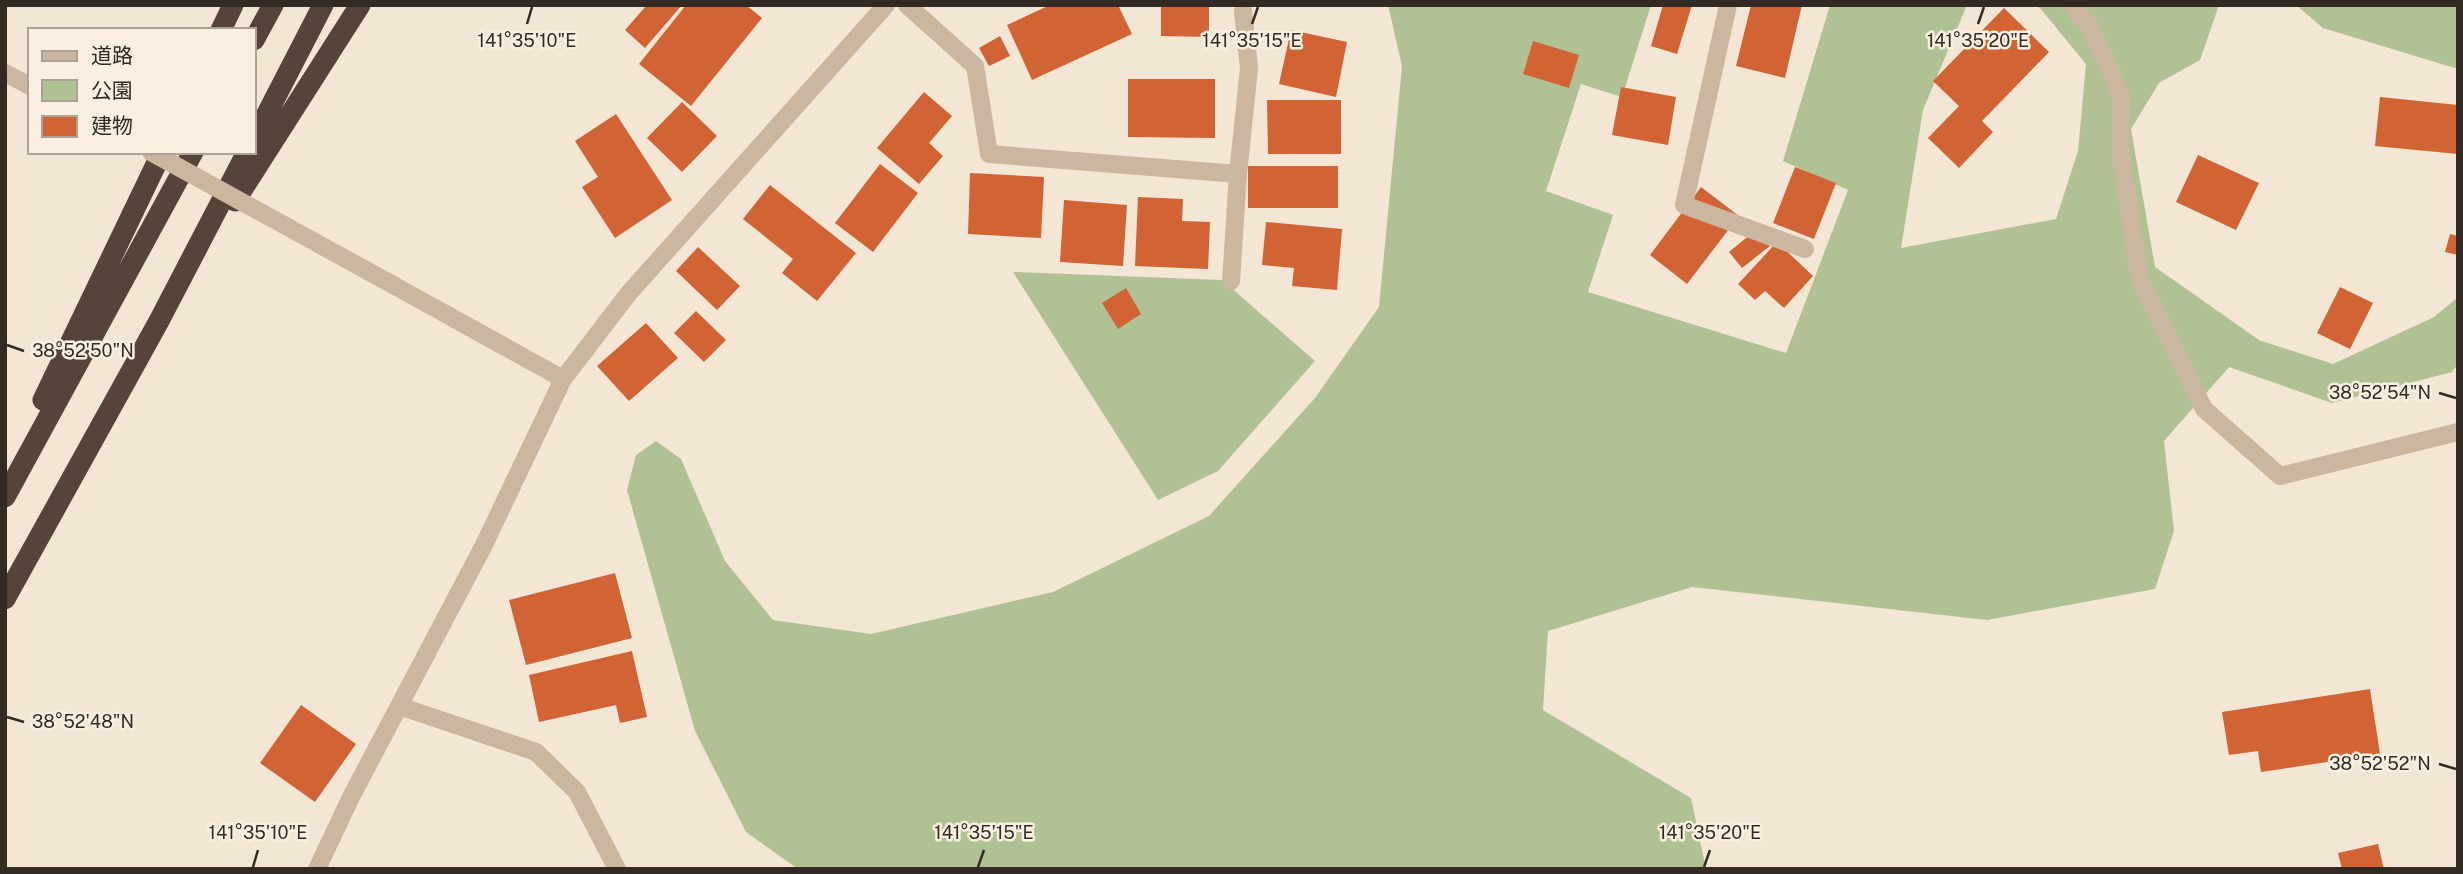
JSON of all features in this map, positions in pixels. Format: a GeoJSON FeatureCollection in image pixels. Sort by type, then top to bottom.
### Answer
{"type":"FeatureCollection","features":[{"type":"Feature","properties":{"kind":"highway"},"geometry":{"type":"LineString","coordinates":[[222,28],[233,5]]}},
{"type":"Feature","properties":{"kind":"highway"},"geometry":{"type":"LineString","coordinates":[[256,36],[273,5]]}},
{"type":"Feature","properties":{"kind":"highway"},"geometry":{"type":"LineString","coordinates":[[256,135],[323,5]]}},
{"type":"Feature","properties":{"kind":"highway"},"geometry":{"type":"LineString","coordinates":[[159,321],[360,5]]}},
{"type":"Feature","properties":{"kind":"highway"},"geometry":{"type":"LineString","coordinates":[[5,478],[161,154]]}},
{"type":"Feature","properties":{"kind":"highway"},"geometry":{"type":"LineString","coordinates":[[5,497],[192,154]]}},
{"type":"Feature","properties":{"kind":"highway"},"geometry":{"type":"LineString","coordinates":[[5,599],[159,321],[246,154]]}},
{"type":"Feature","properties":{"kind":"street"},"geometry":{"type":"LineString","coordinates":[[317,869],[484,545],[563,379],[638,283],[886,5]]}},
{"type":"Feature","properties":{"kind":"street"},"geometry":{"type":"LineString","coordinates":[[907,5],[975,66],[989,154],[1238,174]]}},
{"type":"Feature","properties":{"kind":"street"},"geometry":{"type":"LineString","coordinates":[[1728,5],[1685,205],[1805,249]]}},
{"type":"Feature","properties":{"kind":"street"},"geometry":{"type":"LineString","coordinates":[[2073,5],[2090,27],[2121,95],[2121,156],[2140,280],[2204,409],[2280,476],[2458,432]]}},
{"type":"Feature","properties":{"kind":"street"},"geometry":{"type":"LineString","coordinates":[[1231,281],[1249,68],[1243,11]]}},
{"type":"Feature","properties":{"kind":"street"},"geometry":{"type":"LineString","coordinates":[[5,73],[28,85]]}},
{"type":"Feature","properties":{"kind":"street"},"geometry":{"type":"LineString","coordinates":[[155,154],[563,379]]}},
{"type":"Feature","properties":{"kind":"street"},"geometry":{"type":"LineString","coordinates":[[399,706],[536,751],[577,792],[617,869]]}},
{"type":"Feature","properties":{"kind":"green space"},"geometry":{"type":"Polygon","coordinates":[[[1388,5],[1651,5],[1622,97],[1581,84],[1546,191],[1613,215],[1588,292],[1786,353],[1848,190],[1783,161],[1830,5],[1967,5],[1923,110],[1901,248],[2056,219],[2078,151],[2086,64],[2040,8],[2030,5],[2219,5],[2200,60],[2159,83],[2131,129],[2155,267],[2259,340],[2333,364],[2434,317],[2458,297],[2458,364],[2452,372],[2332,403],[2229,367],[2164,441],[2174,531],[2155,589],[1987,620],[1692,587],[1548,631],[1543,710],[1691,798],[1706,869],[798,869],[746,832],[695,731],[627,490],[636,455],[656,441],[681,459],[725,561],[773,620],[871,634],[1053,592],[1209,516],[1315,398],[1379,307],[1402,66],[1388,5]]]}},
{"type":"Feature","properties":{"kind":"green space"},"geometry":{"type":"Polygon","coordinates":[[[2296,5],[2458,5],[2458,69],[2323,28],[2296,5]]]}},
{"type":"Feature","properties":{"kind":"green space"},"geometry":{"type":"Polygon","coordinates":[[[1013,272],[1222,280],[1315,361],[1218,471],[1158,500],[1013,272]]]}},
{"type":"Feature","properties":{"kind":"building"},"geometry":{"type":"Polygon","coordinates":[[[647,5],[682,5],[645,48],[625,30],[647,5]]]}},
{"type":"Feature","properties":{"kind":"building"},"geometry":{"type":"Polygon","coordinates":[[[686,5],[746,5],[762,18],[691,106],[639,64],[686,5]]]}},
{"type":"Feature","properties":{"kind":"building"},"geometry":{"type":"Polygon","coordinates":[[[1050,5],[1118,5],[1132,34],[1032,80],[1007,25],[1050,5]]]}},
{"type":"Feature","properties":{"kind":"building"},"geometry":{"type":"Polygon","coordinates":[[[1663,5],[1692,5],[1677,54],[1651,46],[1663,5]]]}},
{"type":"Feature","properties":{"kind":"building"},"geometry":{"type":"Polygon","coordinates":[[[1751,5],[1802,5],[1785,78],[1736,66],[1751,5]]]}},
{"type":"Feature","properties":{"kind":"building"},"geometry":{"type":"Polygon","coordinates":[[[1161,7],[1209,7],[1209,37],[1161,36],[1161,7]]]}},
{"type":"Feature","properties":{"kind":"building"},"geometry":{"type":"Polygon","coordinates":[[[2004,8],[2049,52],[1982,121],[1993,132],[1959,168],[1928,138],[1959,106],[1933,81],[2004,8]]]}},
{"type":"Feature","properties":{"kind":"building"},"geometry":{"type":"Polygon","coordinates":[[[1291,30],[1347,42],[1336,97],[1279,84],[1291,30]]]}},
{"type":"Feature","properties":{"kind":"building"},"geometry":{"type":"Polygon","coordinates":[[[1000,36],[1010,56],[989,66],[979,48],[1000,36]]]}},
{"type":"Feature","properties":{"kind":"building"},"geometry":{"type":"Polygon","coordinates":[[[1533,41],[1579,55],[1569,88],[1523,74],[1533,41]]]}},
{"type":"Feature","properties":{"kind":"building"},"geometry":{"type":"Polygon","coordinates":[[[1128,79],[1215,79],[1215,138],[1128,137],[1128,79]]]}},
{"type":"Feature","properties":{"kind":"building"},"geometry":{"type":"Polygon","coordinates":[[[1621,87],[1676,97],[1668,145],[1612,135],[1621,87]]]}},
{"type":"Feature","properties":{"kind":"building"},"geometry":{"type":"Polygon","coordinates":[[[924,92],[952,116],[929,143],[943,156],[919,184],[877,148],[924,92]]]}},
{"type":"Feature","properties":{"kind":"building"},"geometry":{"type":"Polygon","coordinates":[[[2380,97],[2458,105],[2458,154],[2375,146],[2380,97]]]}},
{"type":"Feature","properties":{"kind":"building"},"geometry":{"type":"Polygon","coordinates":[[[1267,100],[1341,100],[1341,154],[1268,154],[1267,100]]]}},
{"type":"Feature","properties":{"kind":"building"},"geometry":{"type":"Polygon","coordinates":[[[682,102],[717,136],[682,172],[647,138],[682,102]]]}},
{"type":"Feature","properties":{"kind":"building"},"geometry":{"type":"Polygon","coordinates":[[[616,114],[672,200],[615,238],[582,187],[598,177],[575,141],[616,114]]]}},
{"type":"Feature","properties":{"kind":"building"},"geometry":{"type":"Polygon","coordinates":[[[2198,155],[2259,183],[2236,230],[2176,202],[2198,155]]]}},
{"type":"Feature","properties":{"kind":"building"},"geometry":{"type":"Polygon","coordinates":[[[880,164],[918,193],[873,252],[835,223],[880,164]]]}},
{"type":"Feature","properties":{"kind":"building"},"geometry":{"type":"Polygon","coordinates":[[[1248,166],[1338,166],[1338,208],[1248,208],[1248,166]]]}},
{"type":"Feature","properties":{"kind":"building"},"geometry":{"type":"Polygon","coordinates":[[[1795,167],[1836,183],[1814,239],[1773,223],[1795,167]]]}},
{"type":"Feature","properties":{"kind":"building"},"geometry":{"type":"Polygon","coordinates":[[[970,173],[1044,177],[1041,238],[968,234],[970,173]]]}},
{"type":"Feature","properties":{"kind":"building"},"geometry":{"type":"Polygon","coordinates":[[[770,185],[856,253],[817,301],[782,273],[793,259],[743,219],[770,185]]]}},
{"type":"Feature","properties":{"kind":"building"},"geometry":{"type":"Polygon","coordinates":[[[1701,187],[1739,216],[1687,284],[1650,255],[1701,187]]]}},
{"type":"Feature","properties":{"kind":"building"},"geometry":{"type":"Polygon","coordinates":[[[1138,197],[1183,199],[1182,221],[1210,222],[1208,269],[1135,266],[1138,197]]]}},
{"type":"Feature","properties":{"kind":"building"},"geometry":{"type":"Polygon","coordinates":[[[1064,200],[1127,205],[1123,266],[1060,262],[1064,200]]]}},
{"type":"Feature","properties":{"kind":"building"},"geometry":{"type":"Polygon","coordinates":[[[1266,222],[1342,229],[1337,290],[1292,286],[1294,268],[1262,265],[1266,222]]]}},
{"type":"Feature","properties":{"kind":"building"},"geometry":{"type":"Polygon","coordinates":[[[1757,229],[1770,246],[1742,268],[1729,252],[1757,229]]]}},
{"type":"Feature","properties":{"kind":"building"},"geometry":{"type":"Polygon","coordinates":[[[2450,234],[2458,236],[2458,255],[2445,252],[2450,234]]]}},
{"type":"Feature","properties":{"kind":"building"},"geometry":{"type":"Polygon","coordinates":[[[1777,242],[1813,276],[1784,308],[1765,291],[1755,300],[1738,284],[1777,242]]]}},
{"type":"Feature","properties":{"kind":"building"},"geometry":{"type":"Polygon","coordinates":[[[698,247],[740,286],[717,310],[676,271],[698,247]]]}},
{"type":"Feature","properties":{"kind":"building"},"geometry":{"type":"Polygon","coordinates":[[[2340,287],[2373,303],[2350,349],[2317,333],[2340,287]]]}},
{"type":"Feature","properties":{"kind":"building"},"geometry":{"type":"Polygon","coordinates":[[[1126,288],[1141,314],[1118,329],[1102,303],[1126,288]]]}},
{"type":"Feature","properties":{"kind":"building"},"geometry":{"type":"Polygon","coordinates":[[[696,311],[726,340],[704,362],[674,333],[696,311]]]}},
{"type":"Feature","properties":{"kind":"building"},"geometry":{"type":"Polygon","coordinates":[[[646,323],[678,358],[629,401],[597,366],[646,323]]]}},
{"type":"Feature","properties":{"kind":"building"},"geometry":{"type":"Polygon","coordinates":[[[615,573],[632,638],[526,665],[509,600],[615,573]]]}},
{"type":"Feature","properties":{"kind":"building"},"geometry":{"type":"Polygon","coordinates":[[[632,651],[647,717],[620,723],[616,705],[539,722],[529,675],[632,651]]]}},
{"type":"Feature","properties":{"kind":"building"},"geometry":{"type":"Polygon","coordinates":[[[2370,689],[2380,754],[2261,772],[2258,751],[2229,755],[2222,712],[2370,689]]]}},
{"type":"Feature","properties":{"kind":"building"},"geometry":{"type":"Polygon","coordinates":[[[301,705],[356,744],[315,802],[260,763],[301,705]]]}},
{"type":"Feature","properties":{"kind":"building"},"geometry":{"type":"Polygon","coordinates":[[[2378,844],[2384,869],[2342,869],[2338,853],[2378,844]]]}}]}
